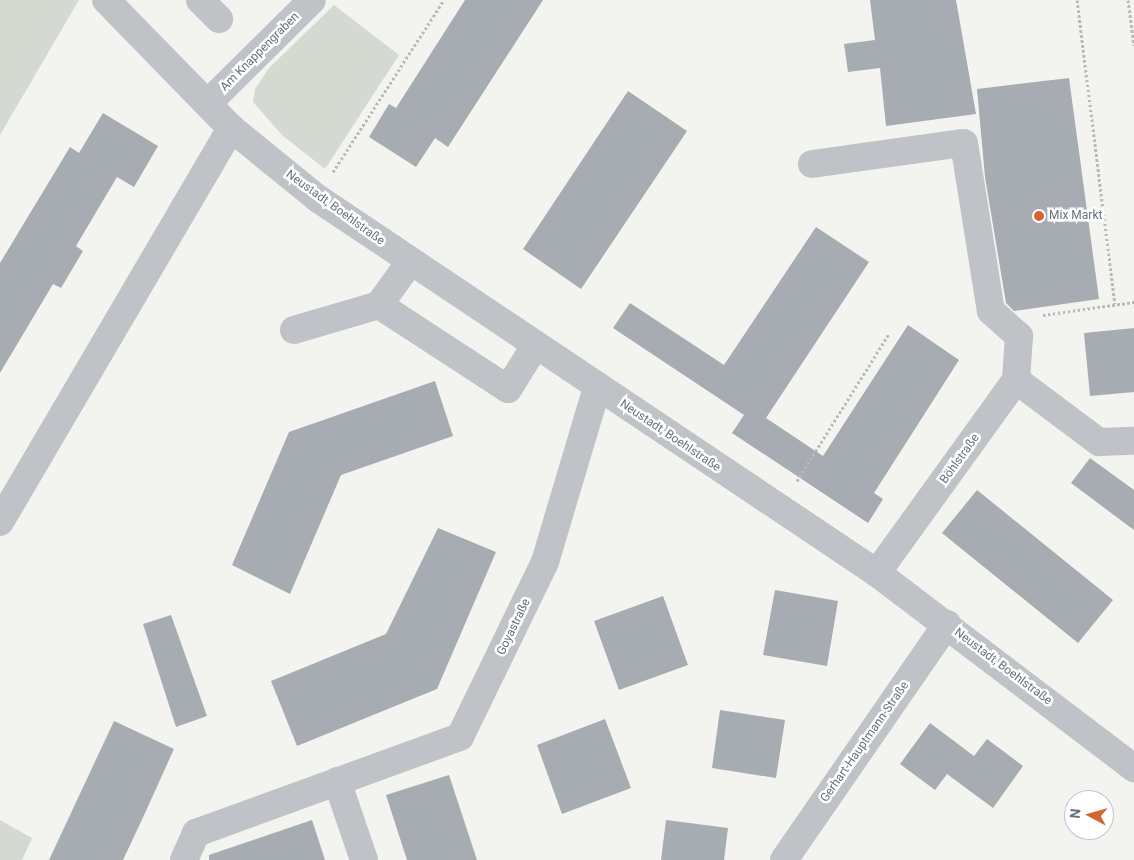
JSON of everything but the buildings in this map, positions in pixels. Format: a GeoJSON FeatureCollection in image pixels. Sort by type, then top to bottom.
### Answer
{"type":"FeatureCollection","features":[{"type":"Feature","properties":{"kind":"street","name":"Neustadt, Boehlstraße"},"geometry":{"type":"LineString","coordinates":[[106,0],[231,128],[317,198],[597,388],[877,573],[947,624],[1134,768]]}},
{"type":"Feature","properties":{"kind":"street","name":"Am Knappengraben"},"geometry":{"type":"LineString","coordinates":[[208,103],[312,0]]}},
{"type":"Feature","properties":{"kind":"street"},"geometry":{"type":"LineString","coordinates":[[0,522],[231,128]]}},
{"type":"Feature","properties":{"kind":"street"},"geometry":{"type":"LineString","coordinates":[[812,164],[964,143],[991,311],[1019,336],[1016,380],[1099,442],[1134,440]]}},
{"type":"Feature","properties":{"kind":"street"},"geometry":{"type":"LineString","coordinates":[[294,330],[379,306],[410,262]]}},
{"type":"Feature","properties":{"kind":"street"},"geometry":{"type":"LineString","coordinates":[[379,306],[508,389],[535,346]]}},
{"type":"Feature","properties":{"kind":"street","name":"Böhlstraße"},"geometry":{"type":"LineString","coordinates":[[877,573],[1016,380]]}},
{"type":"Feature","properties":{"kind":"street","name":"Goyastraße"},"geometry":{"type":"LineString","coordinates":[[184,860],[196,833],[460,737],[545,562],[597,388]]}},
{"type":"Feature","properties":{"kind":"street","name":"Gerhart-Hauptmann-Straße"},"geometry":{"type":"LineString","coordinates":[[784,860],[947,624]]}},
{"type":"Feature","properties":{"kind":"street"},"geometry":{"type":"LineString","coordinates":[[337,781],[364,860]]}},
{"type":"Feature","properties":{"kind":"path"},"geometry":{"type":"LineString","coordinates":[[317,198],[444,0]]}},
{"type":"Feature","properties":{"kind":"path"},"geometry":{"type":"LineString","coordinates":[[1078,0],[1115,304]]}},
{"type":"Feature","properties":{"kind":"path"},"geometry":{"type":"LineString","coordinates":[[1128,0],[1134,46]]}},
{"type":"Feature","properties":{"kind":"path"},"geometry":{"type":"LineString","coordinates":[[1019,336],[1032,316],[1134,302]]}},
{"type":"Feature","properties":{"kind":"path"},"geometry":{"type":"LineString","coordinates":[[779,509],[889,334]]}},
{"type":"Feature","properties":{"kind":"shaded area"},"geometry":{"type":"Polygon","coordinates":[[[0,0],[79,0],[0,135],[0,0]]]}},
{"type":"Feature","properties":{"kind":"shaded area"},"geometry":{"type":"Polygon","coordinates":[[[334,5],[399,55],[325,169],[283,136],[253,102],[255,89],[269,68],[334,5]]]}},
{"type":"Feature","properties":{"kind":"shaded area"},"geometry":{"type":"Polygon","coordinates":[[[0,820],[32,838],[22,860],[0,860],[0,820]]]}},
{"type":"Feature","properties":{"kind":"place","name":"Mix Markt"},"geometry":{"type":"Point","coordinates":[1039,216]}}]}
